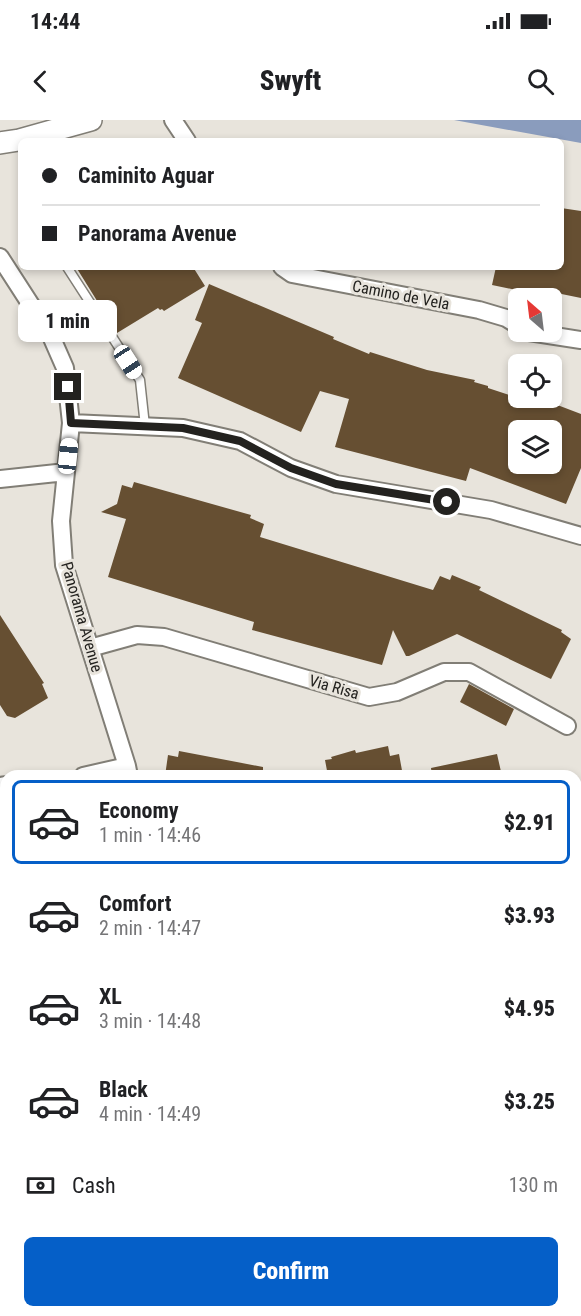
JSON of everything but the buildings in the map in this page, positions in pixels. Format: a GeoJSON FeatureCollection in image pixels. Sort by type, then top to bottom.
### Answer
{"type":"FeatureCollection","features":[{"type":"Feature","properties":{"kind":"street"},"geometry":{"type":"LineString","coordinates":[[26,138],[91,120]]}},
{"type":"Feature","properties":{"kind":"street"},"geometry":{"type":"LineString","coordinates":[[173,120],[185,138]]}},
{"type":"Feature","properties":{"kind":"street"},"geometry":{"type":"LineString","coordinates":[[0,143],[18,140]]}},
{"type":"Feature","properties":{"kind":"street","name":"Panorama Avenue"},"geometry":{"type":"LineString","coordinates":[[0,256],[51,336],[65,368],[71,423],[61,520],[64,565],[128,770]]}},
{"type":"Feature","properties":{"kind":"street","name":"Camino de Vela"},"geometry":{"type":"LineString","coordinates":[[286,270],[292,274],[479,310],[508,319]]}},
{"type":"Feature","properties":{"kind":"street"},"geometry":{"type":"LineString","coordinates":[[562,337],[581,340]]}},
{"type":"Feature","properties":{"kind":"street"},"geometry":{"type":"LineString","coordinates":[[71,423],[183,428],[240,441],[291,468],[336,484],[491,510],[581,536]]}},
{"type":"Feature","properties":{"kind":"street"},"geometry":{"type":"LineString","coordinates":[[0,479],[66,472]]}},
{"type":"Feature","properties":{"kind":"street","name":"Via Risa"},"geometry":{"type":"LineString","coordinates":[[90,648],[138,634],[165,637],[369,697],[398,692],[444,672],[469,672],[567,726]]}},
{"type":"Feature","properties":{"kind":"lane"},"geometry":{"type":"LineString","coordinates":[[69,270],[140,380],[145,426]]}},
{"type":"Feature","properties":{"kind":"water"},"geometry":{"type":"Polygon","coordinates":[[[454,120],[581,120],[581,143],[564,140],[564,138],[454,120]]]}},
{"type":"Feature","properties":{"kind":"route"},"geometry":{"type":"LineString","coordinates":[[68,387],[71,423],[183,428],[240,441],[291,468],[336,484],[447,502]]}}]}
